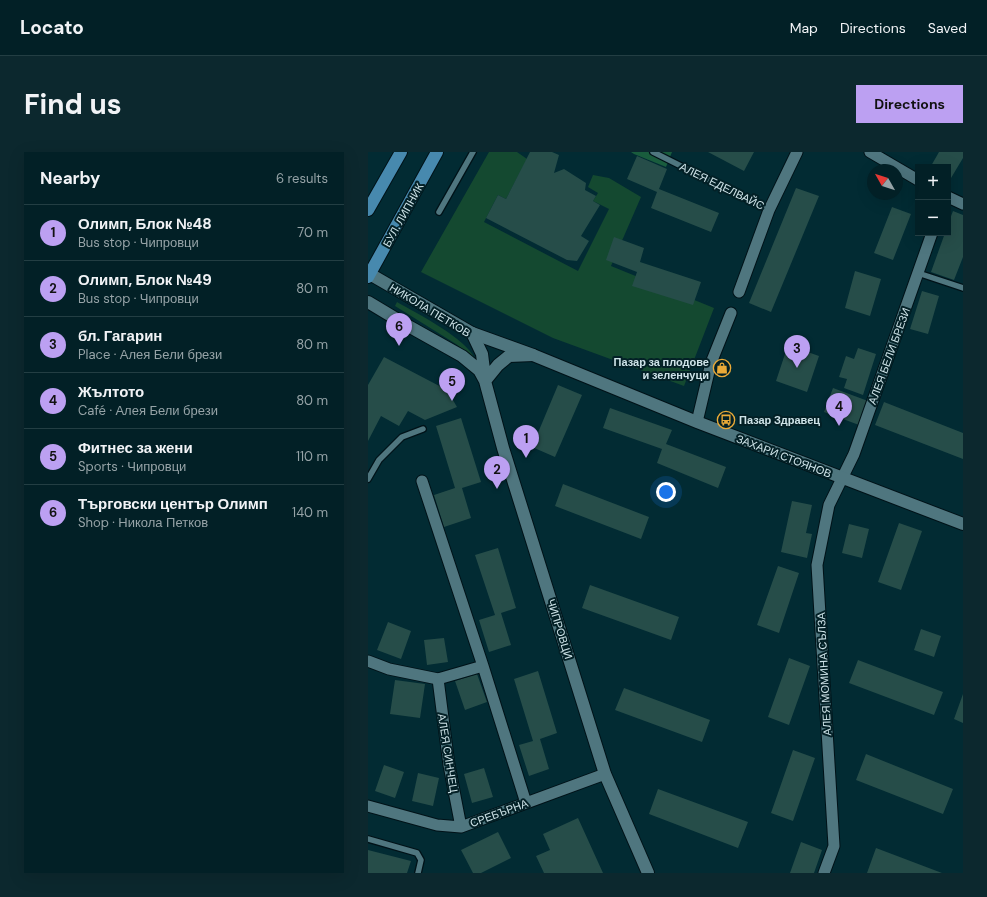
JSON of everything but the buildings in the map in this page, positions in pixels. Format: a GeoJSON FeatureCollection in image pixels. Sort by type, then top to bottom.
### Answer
{"type":"FeatureCollection","features":[{"type":"Feature","properties":{"kind":"main road"},"geometry":{"type":"LineString","coordinates":[[368,210],[401,152]]}},
{"type":"Feature","properties":{"kind":"main road","name":"БУЛ. ЛИПНИК"},"geometry":{"type":"LineString","coordinates":[[369,275],[437,152]]}},
{"type":"Feature","properties":{"kind":"main road","name":"НИКОЛА ПЕТКОВ"},"geometry":{"type":"LineString","coordinates":[[369,275],[472,333],[482,354],[485,381]]}},
{"type":"Feature","properties":{"kind":"main road"},"geometry":{"type":"LineString","coordinates":[[368,302],[462,356],[479,370],[485,381],[498,365],[509,356],[533,355]]}},
{"type":"Feature","properties":{"kind":"main road","name":"ЗАХАРИ СТОЯНОВ"},"geometry":{"type":"LineString","coordinates":[[472,333],[533,355],[697,422],[963,524]]}},
{"type":"Feature","properties":{"kind":"main road","name":"ЧИПРОВЦИ"},"geometry":{"type":"LineString","coordinates":[[485,381],[503,448],[605,774],[648,873]]}},
{"type":"Feature","properties":{"kind":"street","name":"АЛЕЯ ЕДЕЛВАЙС"},"geometry":{"type":"LineString","coordinates":[[739,292],[769,210],[797,152]]}},
{"type":"Feature","properties":{"kind":"street"},"geometry":{"type":"LineString","coordinates":[[870,152],[915,178]]}},
{"type":"Feature","properties":{"kind":"street"},"geometry":{"type":"LineString","coordinates":[[951,198],[963,204]]}},
{"type":"Feature","properties":{"kind":"street","name":"АЛЕЯ БЕЛИ БРЕЗИ"},"geometry":{"type":"LineString","coordinates":[[843,479],[854,454],[931,236]]}},
{"type":"Feature","properties":{"kind":"street"},"geometry":{"type":"LineString","coordinates":[[697,422],[711,363],[731,313]]}},
{"type":"Feature","properties":{"kind":"street","name":"АЛЕЯ МОМИНА СЪЛЗА"},"geometry":{"type":"LineString","coordinates":[[824,873],[834,846],[817,565],[829,505],[843,479]]}},
{"type":"Feature","properties":{"kind":"street"},"geometry":{"type":"LineString","coordinates":[[422,481],[526,803]]}},
{"type":"Feature","properties":{"kind":"street"},"geometry":{"type":"LineString","coordinates":[[368,661],[389,669],[438,679],[483,666]]}},
{"type":"Feature","properties":{"kind":"street","name":"АЛЕЯ СИНЧЕЦ"},"geometry":{"type":"LineString","coordinates":[[438,679],[449,765],[461,827]]}},
{"type":"Feature","properties":{"kind":"street","name":"СРЕБЪРНА"},"geometry":{"type":"LineString","coordinates":[[368,806],[437,825],[461,827],[605,774]]}},
{"type":"Feature","properties":{"kind":"lane"},"geometry":{"type":"LineString","coordinates":[[439,212],[473,152]]}},
{"type":"Feature","properties":{"kind":"lane","name":"АЛЕЯ ЕДЕЛВАЙС"},"geometry":{"type":"LineString","coordinates":[[653,152],[769,210]]}},
{"type":"Feature","properties":{"kind":"lane"},"geometry":{"type":"LineString","coordinates":[[918,273],[963,288]]}},
{"type":"Feature","properties":{"kind":"lane"},"geometry":{"type":"LineString","coordinates":[[368,479],[379,460],[402,437],[423,429]]}},
{"type":"Feature","properties":{"kind":"lane"},"geometry":{"type":"LineString","coordinates":[[368,839],[417,853],[421,860],[418,873]]}},
{"type":"Feature","properties":{"kind":"green space"},"geometry":{"type":"Polygon","coordinates":[[[489,152],[517,152],[527,159],[506,199],[498,195],[484,222],[578,271],[609,209],[593,201],[598,193],[588,187],[593,175],[609,178],[641,197],[611,266],[714,308],[684,386],[553,338],[421,272],[489,152]]]}},
{"type":"Feature","properties":{"kind":"green space"},"geometry":{"type":"Polygon","coordinates":[[[631,152],[672,152],[666,167],[631,152]]]}},
{"type":"Feature","properties":{"kind":"green space"},"geometry":{"type":"Polygon","coordinates":[[[397,302],[452,335],[470,351],[475,359],[456,344],[395,306],[397,302]]]}},
{"type":"Feature","properties":{"kind":"place","name":"Търговски център Олимп"},"geometry":{"type":"Point","coordinates":[399,346]}},
{"type":"Feature","properties":{"kind":"place","name":"Пазар за плодове и зеленчуци"},"geometry":{"type":"Point","coordinates":[722,368]}},
{"type":"Feature","properties":{"kind":"place","name":"бл. Гагарин"},"geometry":{"type":"Point","coordinates":[797,368]}},
{"type":"Feature","properties":{"kind":"place","name":"Фитнес за жени"},"geometry":{"type":"Point","coordinates":[452,401]}},
{"type":"Feature","properties":{"kind":"place","name":"Пазар Здравец"},"geometry":{"type":"Point","coordinates":[726,420]}},
{"type":"Feature","properties":{"kind":"place","name":"Жълтото"},"geometry":{"type":"Point","coordinates":[839,426]}},
{"type":"Feature","properties":{"kind":"place","name":"Олимп, Блок №48"},"geometry":{"type":"Point","coordinates":[526,458]}},
{"type":"Feature","properties":{"kind":"place","name":"Олимп, Блок №49"},"geometry":{"type":"Point","coordinates":[497,489]}}]}
